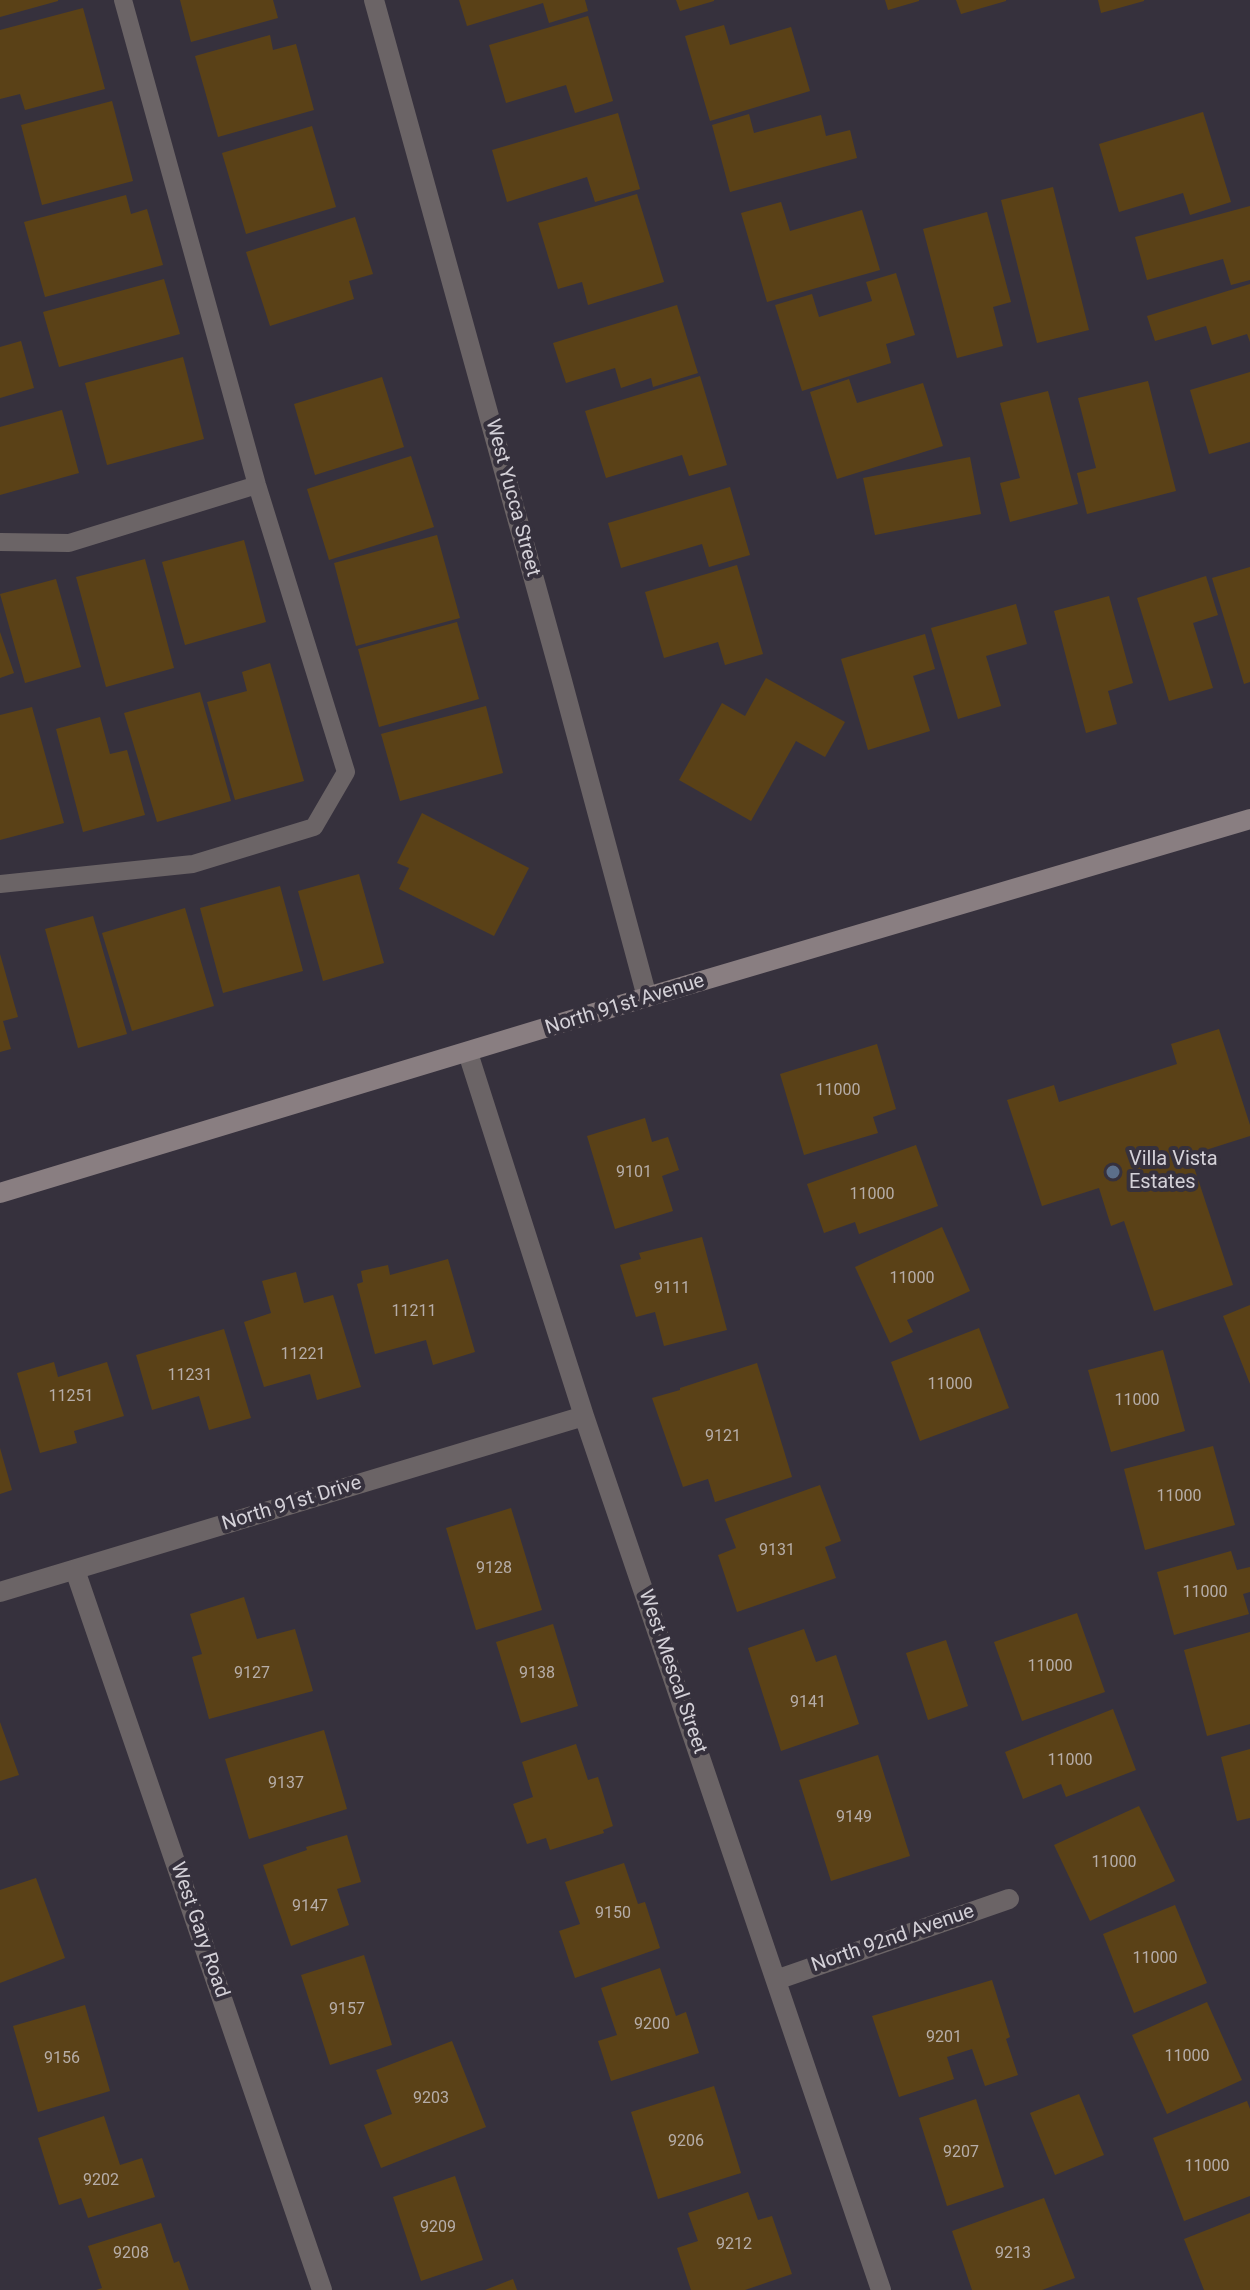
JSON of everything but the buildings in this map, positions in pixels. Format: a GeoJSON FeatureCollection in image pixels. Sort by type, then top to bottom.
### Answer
{"type":"FeatureCollection","features":[{"type":"Feature","properties":{"kind":"main road","name":"North 91st Avenue"},"geometry":{"type":"LineString","coordinates":[[0,1193],[1250,819]]}},
{"type":"Feature","properties":{"kind":"street","name":"West Yucca Street"},"geometry":{"type":"LineString","coordinates":[[374,0],[647,997]]}},
{"type":"Feature","properties":{"kind":"street","name":"West Mescal Street"},"geometry":{"type":"LineString","coordinates":[[468,1053],[584,1416],[881,2290]]}},
{"type":"Feature","properties":{"kind":"street","name":"North 91st Drive"},"geometry":{"type":"LineString","coordinates":[[0,1592],[584,1416]]}},
{"type":"Feature","properties":{"kind":"street","name":"West Gary Road"},"geometry":{"type":"LineString","coordinates":[[75,1570],[322,2290]]}},
{"type":"Feature","properties":{"kind":"street","name":"North 92nd Avenue"},"geometry":{"type":"LineString","coordinates":[[776,1980],[1009,1899]]}},
{"type":"Feature","properties":{"kind":"lane"},"geometry":{"type":"LineString","coordinates":[[0,884],[193,864],[314,827],[346,772],[257,485],[123,0]]}},
{"type":"Feature","properties":{"kind":"lane"},"geometry":{"type":"LineString","coordinates":[[0,542],[69,543],[257,485]]}},
{"type":"Feature","properties":{"kind":"place","name":"Villa Vista Estates"},"geometry":{"type":"Point","coordinates":[1113,1172]}}]}
